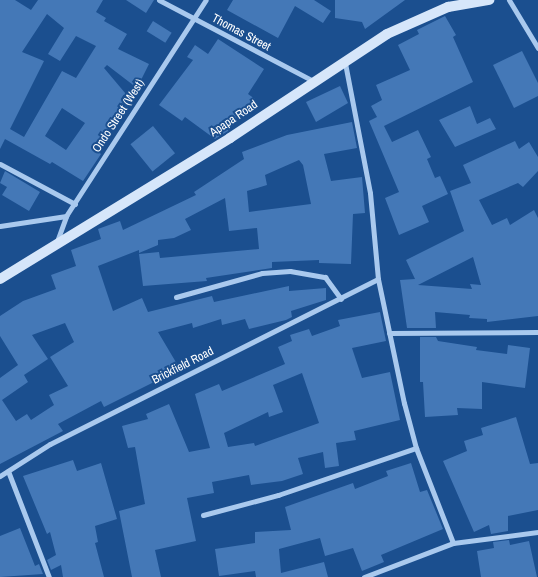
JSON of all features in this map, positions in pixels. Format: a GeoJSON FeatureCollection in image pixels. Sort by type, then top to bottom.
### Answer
{"type":"FeatureCollection","features":[{"type":"Feature","properties":{"kind":"street","name":"Thomas Street"},"geometry":{"type":"LineString","coordinates":[[159,0],[313,81]]}},
{"type":"Feature","properties":{"kind":"street","name":"Ondo Street (West)"},"geometry":{"type":"LineString","coordinates":[[55,246],[66,216],[206,0]]}},
{"type":"Feature","properties":{"kind":"street","name":"Apapa Road"},"geometry":{"type":"LineString","coordinates":[[0,279],[230,138],[345,60],[429,14],[489,0]]}},
{"type":"Feature","properties":{"kind":"street"},"geometry":{"type":"LineString","coordinates":[[509,0],[538,48]]}},
{"type":"Feature","properties":{"kind":"street"},"geometry":{"type":"LineString","coordinates":[[345,60],[370,193],[378,279],[389,332],[416,448],[453,543]]}},
{"type":"Feature","properties":{"kind":"street"},"geometry":{"type":"LineString","coordinates":[[0,164],[74,204]]}},
{"type":"Feature","properties":{"kind":"street"},"geometry":{"type":"LineString","coordinates":[[0,226],[66,216]]}},
{"type":"Feature","properties":{"kind":"street"},"geometry":{"type":"LineString","coordinates":[[176,297],[262,273],[290,271],[325,277],[341,299]]}},
{"type":"Feature","properties":{"kind":"street","name":"Brickfield Road"},"geometry":{"type":"LineString","coordinates":[[0,476],[50,444],[378,279]]}},
{"type":"Feature","properties":{"kind":"street"},"geometry":{"type":"LineString","coordinates":[[389,332],[538,332]]}},
{"type":"Feature","properties":{"kind":"street"},"geometry":{"type":"LineString","coordinates":[[203,515],[278,494],[416,448]]}},
{"type":"Feature","properties":{"kind":"street"},"geometry":{"type":"LineString","coordinates":[[8,471],[49,577]]}},
{"type":"Feature","properties":{"kind":"street"},"geometry":{"type":"LineString","coordinates":[[364,577],[453,543],[538,532]]}},
{"type":"Feature","properties":{"kind":"building"},"geometry":{"type":"Polygon","coordinates":[[[0,0],[15,0],[31,10],[38,0],[103,0],[96,12],[106,18],[104,21],[127,34],[118,49],[149,64],[137,88],[107,65],[104,68],[131,100],[118,124],[114,122],[95,150],[101,154],[83,181],[52,162],[50,164],[5,139],[0,149],[0,0]],[[47,14],[22,52],[44,61],[10,129],[24,137],[62,71],[76,78],[96,46],[76,36],[60,61],[48,54],[64,28],[47,14]],[[62,108],[45,136],[66,150],[85,123],[62,108]]]}},
{"type":"Feature","properties":{"kind":"building"},"geometry":{"type":"Polygon","coordinates":[[[126,0],[154,0],[146,13],[126,0]]]}},
{"type":"Feature","properties":{"kind":"building"},"geometry":{"type":"Polygon","coordinates":[[[233,0],[314,0],[331,11],[323,23],[295,6],[278,38],[227,10],[233,0]]]}},
{"type":"Feature","properties":{"kind":"building"},"geometry":{"type":"Polygon","coordinates":[[[335,0],[405,0],[365,29],[362,22],[335,18],[335,0]]]}},
{"type":"Feature","properties":{"kind":"building"},"geometry":{"type":"Polygon","coordinates":[[[445,16],[456,35],[453,37],[473,82],[384,126],[392,142],[418,130],[431,157],[427,159],[435,178],[440,176],[448,194],[422,206],[429,222],[399,235],[385,198],[399,192],[369,121],[377,117],[371,106],[382,100],[376,85],[410,70],[398,45],[419,34],[417,30],[445,16]]]}},
{"type":"Feature","properties":{"kind":"building"},"geometry":{"type":"Polygon","coordinates":[[[153,21],[172,33],[165,43],[147,31],[153,21]]]}},
{"type":"Feature","properties":{"kind":"building"},"geometry":{"type":"Polygon","coordinates":[[[218,39],[264,69],[248,94],[255,99],[244,115],[242,113],[228,131],[215,139],[185,117],[182,121],[159,105],[193,60],[187,57],[195,45],[208,54],[218,39]]]}},
{"type":"Feature","properties":{"kind":"building"},"geometry":{"type":"Polygon","coordinates":[[[522,51],[538,83],[538,96],[514,108],[493,65],[522,51]]]}},
{"type":"Feature","properties":{"kind":"building"},"geometry":{"type":"Polygon","coordinates":[[[340,86],[348,103],[316,122],[306,102],[340,86]]]}},
{"type":"Feature","properties":{"kind":"building"},"geometry":{"type":"Polygon","coordinates":[[[470,106],[477,124],[490,118],[496,129],[455,147],[439,120],[470,106]]]}},
{"type":"Feature","properties":{"kind":"building"},"geometry":{"type":"Polygon","coordinates":[[[352,122],[357,148],[324,154],[331,181],[362,177],[365,213],[353,214],[351,264],[319,263],[319,260],[272,262],[272,268],[206,278],[207,281],[143,286],[139,254],[159,252],[160,258],[259,249],[257,228],[229,231],[225,198],[185,219],[191,230],[174,238],[158,240],[158,245],[139,253],[139,250],[98,266],[113,311],[142,298],[148,312],[212,296],[214,302],[289,286],[289,291],[326,288],[326,300],[291,311],[292,317],[286,320],[249,329],[245,319],[222,325],[221,319],[193,328],[192,323],[158,332],[180,369],[104,407],[101,401],[58,424],[63,431],[0,464],[0,378],[18,365],[0,336],[0,316],[23,301],[56,289],[51,275],[76,266],[71,250],[101,239],[98,229],[120,221],[123,230],[196,195],[194,192],[244,159],[242,152],[287,135],[352,122]],[[299,160],[265,175],[267,185],[247,191],[249,212],[311,204],[303,165],[299,160]],[[65,323],[32,335],[48,359],[24,375],[28,382],[2,400],[16,421],[27,414],[31,420],[54,405],[49,395],[68,386],[50,357],[74,342],[65,323]]]}},
{"type":"Feature","properties":{"kind":"building"},"geometry":{"type":"Polygon","coordinates":[[[153,126],[175,153],[152,171],[130,144],[153,126]]]}},
{"type":"Feature","properties":{"kind":"building"},"geometry":{"type":"Polygon","coordinates":[[[515,141],[519,149],[529,142],[538,157],[538,171],[523,187],[518,183],[479,200],[492,225],[507,218],[510,225],[534,210],[538,218],[538,316],[487,322],[487,319],[469,318],[470,315],[435,312],[436,328],[407,328],[400,280],[415,279],[406,260],[464,231],[450,191],[471,183],[463,165],[515,141]],[[473,257],[418,285],[472,289],[470,284],[481,285],[473,257]]]}},
{"type":"Feature","properties":{"kind":"building"},"geometry":{"type":"Polygon","coordinates":[[[5,171],[40,192],[29,211],[2,195],[7,187],[0,183],[5,171]]]}},
{"type":"Feature","properties":{"kind":"building"},"geometry":{"type":"Polygon","coordinates":[[[380,312],[386,341],[352,348],[362,378],[390,372],[400,420],[354,431],[356,440],[336,443],[339,466],[325,468],[323,452],[298,458],[303,474],[282,481],[251,485],[249,475],[212,482],[214,493],[187,498],[196,541],[155,550],[161,577],[132,577],[119,511],[145,504],[135,447],[128,448],[122,426],[148,419],[146,414],[169,404],[189,452],[210,448],[195,394],[219,384],[222,391],[285,364],[278,347],[292,341],[290,335],[309,329],[312,336],[340,326],[338,320],[380,312]],[[302,373],[273,385],[283,412],[269,417],[268,412],[224,433],[228,447],[254,443],[255,446],[319,423],[302,373]]]}},
{"type":"Feature","properties":{"kind":"building"},"geometry":{"type":"Polygon","coordinates":[[[420,337],[436,337],[438,341],[477,347],[476,350],[507,354],[508,345],[530,348],[525,388],[482,382],[482,409],[457,408],[458,415],[425,417],[423,382],[420,382],[420,337]]]}},
{"type":"Feature","properties":{"kind":"building"},"geometry":{"type":"Polygon","coordinates":[[[516,417],[530,464],[538,463],[538,510],[508,516],[508,531],[491,534],[489,525],[474,532],[443,461],[467,451],[464,441],[483,435],[481,428],[516,417]]]}},
{"type":"Feature","properties":{"kind":"building"},"geometry":{"type":"Polygon","coordinates":[[[73,460],[77,471],[101,463],[117,519],[95,526],[98,542],[95,543],[104,577],[63,577],[61,565],[51,570],[47,560],[56,555],[50,532],[47,534],[23,476],[73,460]]]}},
{"type":"Feature","properties":{"kind":"building"},"geometry":{"type":"Polygon","coordinates":[[[411,463],[420,492],[427,490],[443,529],[381,555],[384,562],[362,571],[353,548],[325,556],[320,538],[279,549],[281,573],[324,562],[328,577],[256,577],[255,571],[219,576],[215,549],[255,543],[255,532],[291,530],[285,507],[353,483],[355,489],[388,476],[386,471],[411,463]]]}},
{"type":"Feature","properties":{"kind":"building"},"geometry":{"type":"Polygon","coordinates":[[[20,528],[35,566],[39,564],[43,574],[0,577],[0,536],[20,528]]]}},
{"type":"Feature","properties":{"kind":"building"},"geometry":{"type":"Polygon","coordinates":[[[509,540],[510,545],[529,541],[537,577],[481,577],[477,551],[494,548],[493,542],[509,540]]]}}]}
